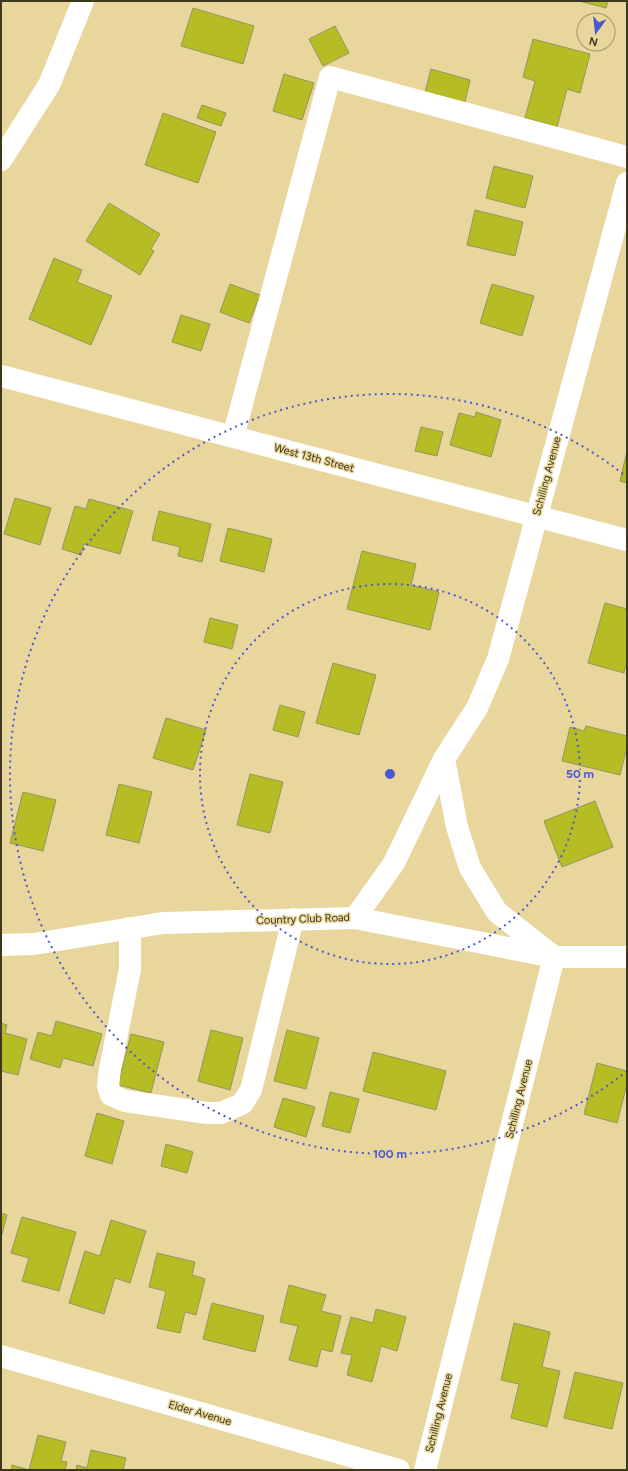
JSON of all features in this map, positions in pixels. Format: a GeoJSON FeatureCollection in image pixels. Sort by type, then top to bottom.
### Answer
{"type":"FeatureCollection","features":[{"type":"Feature","properties":{"kind":"street"},"geometry":{"type":"LineString","coordinates":[[1,160],[49,85],[83,1]]}},
{"type":"Feature","properties":{"kind":"street"},"geometry":{"type":"LineString","coordinates":[[233,437],[330,77],[627,157]]}},
{"type":"Feature","properties":{"kind":"street","name":"Schilling Avenue"},"geometry":{"type":"LineString","coordinates":[[355,918],[394,863],[444,759],[477,708],[498,659],[627,183]]}},
{"type":"Feature","properties":{"kind":"street","name":"West 13th Street"},"geometry":{"type":"LineString","coordinates":[[1,376],[627,540]]}},
{"type":"Feature","properties":{"kind":"street"},"geometry":{"type":"LineString","coordinates":[[444,759],[457,827],[470,868],[497,912],[554,957]]}},
{"type":"Feature","properties":{"kind":"street","name":"Country Club Road"},"geometry":{"type":"LineString","coordinates":[[1,945],[34,944],[163,923],[355,918],[554,957],[627,958]]}},
{"type":"Feature","properties":{"kind":"street"},"geometry":{"type":"LineString","coordinates":[[130,928],[130,969],[110,1069],[108,1086],[111,1095],[126,1101],[207,1113],[221,1113],[242,1104],[251,1090],[293,919]]}},
{"type":"Feature","properties":{"kind":"street","name":"Schilling Avenue"},"geometry":{"type":"LineString","coordinates":[[425,1470],[554,957]]}},
{"type":"Feature","properties":{"kind":"street","name":"Elder Avenue"},"geometry":{"type":"LineString","coordinates":[[1,1356],[399,1470]]}},
{"type":"Feature","properties":{"kind":"building"},"geometry":{"type":"Polygon","coordinates":[[[579,1],[608,1],[606,8],[579,1]]]}},
{"type":"Feature","properties":{"kind":"building"},"geometry":{"type":"Polygon","coordinates":[[[193,8],[254,26],[243,64],[181,46],[193,8]]]}},
{"type":"Feature","properties":{"kind":"building"},"geometry":{"type":"Polygon","coordinates":[[[335,26],[349,53],[323,66],[309,39],[335,26]]]}},
{"type":"Feature","properties":{"kind":"building"},"geometry":{"type":"Polygon","coordinates":[[[533,39],[576,50],[576,52],[590,54],[580,93],[567,89],[557,127],[525,118],[535,81],[523,77],[533,39]]]}},
{"type":"Feature","properties":{"kind":"building"},"geometry":{"type":"Polygon","coordinates":[[[431,69],[470,80],[464,106],[424,96],[431,69]]]}},
{"type":"Feature","properties":{"kind":"building"},"geometry":{"type":"Polygon","coordinates":[[[284,74],[314,83],[302,120],[273,111],[284,74]]]}},
{"type":"Feature","properties":{"kind":"building"},"geometry":{"type":"Polygon","coordinates":[[[202,105],[226,113],[221,126],[197,118],[202,105]]]}},
{"type":"Feature","properties":{"kind":"building"},"geometry":{"type":"Polygon","coordinates":[[[163,113],[216,132],[198,183],[145,165],[163,113]]]}},
{"type":"Feature","properties":{"kind":"building"},"geometry":{"type":"Polygon","coordinates":[[[494,166],[533,176],[525,208],[486,198],[494,166]]]}},
{"type":"Feature","properties":{"kind":"building"},"geometry":{"type":"Polygon","coordinates":[[[109,203],[160,234],[151,249],[154,251],[140,275],[86,241],[109,203]]]}},
{"type":"Feature","properties":{"kind":"building"},"geometry":{"type":"Polygon","coordinates":[[[475,210],[523,222],[515,256],[467,245],[475,210]]]}},
{"type":"Feature","properties":{"kind":"building"},"geometry":{"type":"Polygon","coordinates":[[[54,258],[82,270],[77,282],[112,296],[91,345],[29,319],[54,258]]]}},
{"type":"Feature","properties":{"kind":"building"},"geometry":{"type":"Polygon","coordinates":[[[230,284],[260,295],[249,323],[220,312],[230,284]]]}},
{"type":"Feature","properties":{"kind":"building"},"geometry":{"type":"Polygon","coordinates":[[[492,284],[534,296],[522,336],[480,323],[492,284]]]}},
{"type":"Feature","properties":{"kind":"building"},"geometry":{"type":"Polygon","coordinates":[[[181,315],[210,324],[201,351],[172,342],[181,315]]]}},
{"type":"Feature","properties":{"kind":"building"},"geometry":{"type":"Polygon","coordinates":[[[476,412],[501,420],[491,457],[450,445],[459,413],[475,417],[476,412]]]}},
{"type":"Feature","properties":{"kind":"building"},"geometry":{"type":"Polygon","coordinates":[[[421,427],[443,432],[437,456],[415,451],[421,427]]]}},
{"type":"Feature","properties":{"kind":"building"},"geometry":{"type":"Polygon","coordinates":[[[627,451],[627,483],[620,481],[627,451]]]}},
{"type":"Feature","properties":{"kind":"building"},"geometry":{"type":"Polygon","coordinates":[[[15,498],[51,508],[40,545],[4,534],[15,498]]]}},
{"type":"Feature","properties":{"kind":"building"},"geometry":{"type":"Polygon","coordinates":[[[89,499],[133,511],[120,554],[84,544],[81,555],[62,549],[75,506],[86,509],[89,499]]]}},
{"type":"Feature","properties":{"kind":"building"},"geometry":{"type":"Polygon","coordinates":[[[159,511],[211,524],[202,562],[178,556],[180,547],[152,540],[159,511]]]}},
{"type":"Feature","properties":{"kind":"building"},"geometry":{"type":"Polygon","coordinates":[[[228,528],[272,539],[264,572],[220,561],[228,528]]]}},
{"type":"Feature","properties":{"kind":"building"},"geometry":{"type":"Polygon","coordinates":[[[362,551],[416,564],[411,585],[439,592],[430,630],[347,609],[362,551]]]}},
{"type":"Feature","properties":{"kind":"building"},"geometry":{"type":"Polygon","coordinates":[[[605,603],[627,609],[627,661],[624,673],[588,663],[605,603]]]}},
{"type":"Feature","properties":{"kind":"building"},"geometry":{"type":"Polygon","coordinates":[[[210,618],[238,625],[232,649],[204,642],[210,618]]]}},
{"type":"Feature","properties":{"kind":"building"},"geometry":{"type":"Polygon","coordinates":[[[333,663],[376,675],[359,735],[316,723],[333,663]]]}},
{"type":"Feature","properties":{"kind":"building"},"geometry":{"type":"Polygon","coordinates":[[[280,705],[305,712],[298,737],[273,730],[280,705]]]}},
{"type":"Feature","properties":{"kind":"building"},"geometry":{"type":"Polygon","coordinates":[[[166,718],[206,730],[193,770],[153,758],[166,718]]]}},
{"type":"Feature","properties":{"kind":"building"},"geometry":{"type":"Polygon","coordinates":[[[586,726],[627,736],[627,747],[620,775],[562,761],[570,727],[584,731],[586,726]]]}},
{"type":"Feature","properties":{"kind":"building"},"geometry":{"type":"Polygon","coordinates":[[[250,774],[283,782],[270,833],[237,825],[250,774]]]}},
{"type":"Feature","properties":{"kind":"building"},"geometry":{"type":"Polygon","coordinates":[[[119,784],[152,792],[139,843],[106,835],[119,784]]]}},
{"type":"Feature","properties":{"kind":"building"},"geometry":{"type":"Polygon","coordinates":[[[23,792],[56,800],[43,851],[10,843],[23,792]]]}},
{"type":"Feature","properties":{"kind":"building"},"geometry":{"type":"Polygon","coordinates":[[[595,801],[613,847],[562,867],[544,821],[595,801]]]}},
{"type":"Feature","properties":{"kind":"building"},"geometry":{"type":"Polygon","coordinates":[[[56,1021],[102,1034],[93,1066],[63,1058],[60,1068],[30,1059],[38,1032],[52,1036],[56,1021]]]}},
{"type":"Feature","properties":{"kind":"building"},"geometry":{"type":"Polygon","coordinates":[[[1,1023],[7,1025],[5,1033],[27,1039],[18,1075],[1,1071],[1,1023]]]}},
{"type":"Feature","properties":{"kind":"building"},"geometry":{"type":"Polygon","coordinates":[[[211,1030],[243,1038],[230,1090],[198,1081],[211,1030]]]}},
{"type":"Feature","properties":{"kind":"building"},"geometry":{"type":"Polygon","coordinates":[[[287,1030],[319,1038],[306,1089],[274,1081],[287,1030]]]}},
{"type":"Feature","properties":{"kind":"building"},"geometry":{"type":"Polygon","coordinates":[[[131,1034],[164,1042],[151,1093],[118,1085],[131,1034]]]}},
{"type":"Feature","properties":{"kind":"building"},"geometry":{"type":"Polygon","coordinates":[[[373,1052],[446,1071],[436,1110],[363,1091],[373,1052]]]}},
{"type":"Feature","properties":{"kind":"building"},"geometry":{"type":"Polygon","coordinates":[[[597,1063],[627,1071],[627,1084],[617,1123],[584,1114],[597,1063]]]}},
{"type":"Feature","properties":{"kind":"building"},"geometry":{"type":"Polygon","coordinates":[[[330,1092],[359,1099],[350,1133],[322,1126],[330,1092]]]}},
{"type":"Feature","properties":{"kind":"building"},"geometry":{"type":"Polygon","coordinates":[[[283,1098],[315,1107],[306,1137],[274,1127],[283,1098]]]}},
{"type":"Feature","properties":{"kind":"building"},"geometry":{"type":"Polygon","coordinates":[[[97,1113],[124,1121],[112,1164],[85,1156],[97,1113]]]}},
{"type":"Feature","properties":{"kind":"building"},"geometry":{"type":"Polygon","coordinates":[[[166,1144],[193,1152],[187,1173],[161,1166],[166,1144]]]}},
{"type":"Feature","properties":{"kind":"building"},"geometry":{"type":"Polygon","coordinates":[[[1,1213],[7,1215],[1,1238],[1,1213]]]}},
{"type":"Feature","properties":{"kind":"building"},"geometry":{"type":"Polygon","coordinates":[[[22,1217],[76,1232],[59,1291],[22,1281],[29,1258],[11,1253],[22,1217]]]}},
{"type":"Feature","properties":{"kind":"building"},"geometry":{"type":"Polygon","coordinates":[[[111,1220],[146,1231],[130,1283],[115,1278],[104,1314],[69,1303],[85,1251],[100,1256],[111,1220]]]}},
{"type":"Feature","properties":{"kind":"building"},"geometry":{"type":"Polygon","coordinates":[[[157,1253],[195,1262],[192,1275],[205,1279],[196,1315],[185,1312],[180,1333],[157,1328],[166,1291],[149,1287],[157,1253]]]}},
{"type":"Feature","properties":{"kind":"building"},"geometry":{"type":"Polygon","coordinates":[[[289,1285],[326,1295],[321,1311],[341,1316],[332,1352],[321,1349],[317,1367],[289,1360],[298,1326],[280,1322],[289,1285]]]}},
{"type":"Feature","properties":{"kind":"building"},"geometry":{"type":"Polygon","coordinates":[[[212,1303],[264,1316],[255,1352],[203,1339],[212,1303]]]}},
{"type":"Feature","properties":{"kind":"building"},"geometry":{"type":"Polygon","coordinates":[[[376,1309],[406,1317],[397,1351],[381,1346],[372,1382],[347,1375],[352,1355],[341,1353],[351,1317],[373,1323],[376,1309]]]}},
{"type":"Feature","properties":{"kind":"building"},"geometry":{"type":"Polygon","coordinates":[[[514,1323],[550,1332],[542,1367],[560,1371],[547,1427],[511,1418],[519,1384],[501,1380],[514,1323]]]}},
{"type":"Feature","properties":{"kind":"building"},"geometry":{"type":"Polygon","coordinates":[[[575,1372],[623,1383],[612,1429],[564,1418],[575,1372]]]}},
{"type":"Feature","properties":{"kind":"building"},"geometry":{"type":"Polygon","coordinates":[[[38,1435],[66,1442],[61,1461],[67,1462],[65,1470],[29,1470],[38,1435]]]}},
{"type":"Feature","properties":{"kind":"building"},"geometry":{"type":"Polygon","coordinates":[[[91,1450],[126,1458],[123,1470],[76,1470],[77,1465],[87,1468],[91,1450]]]}},
{"type":"Feature","properties":{"kind":"building"},"geometry":{"type":"Polygon","coordinates":[[[12,1465],[29,1470],[11,1470],[12,1465]]]}}]}
